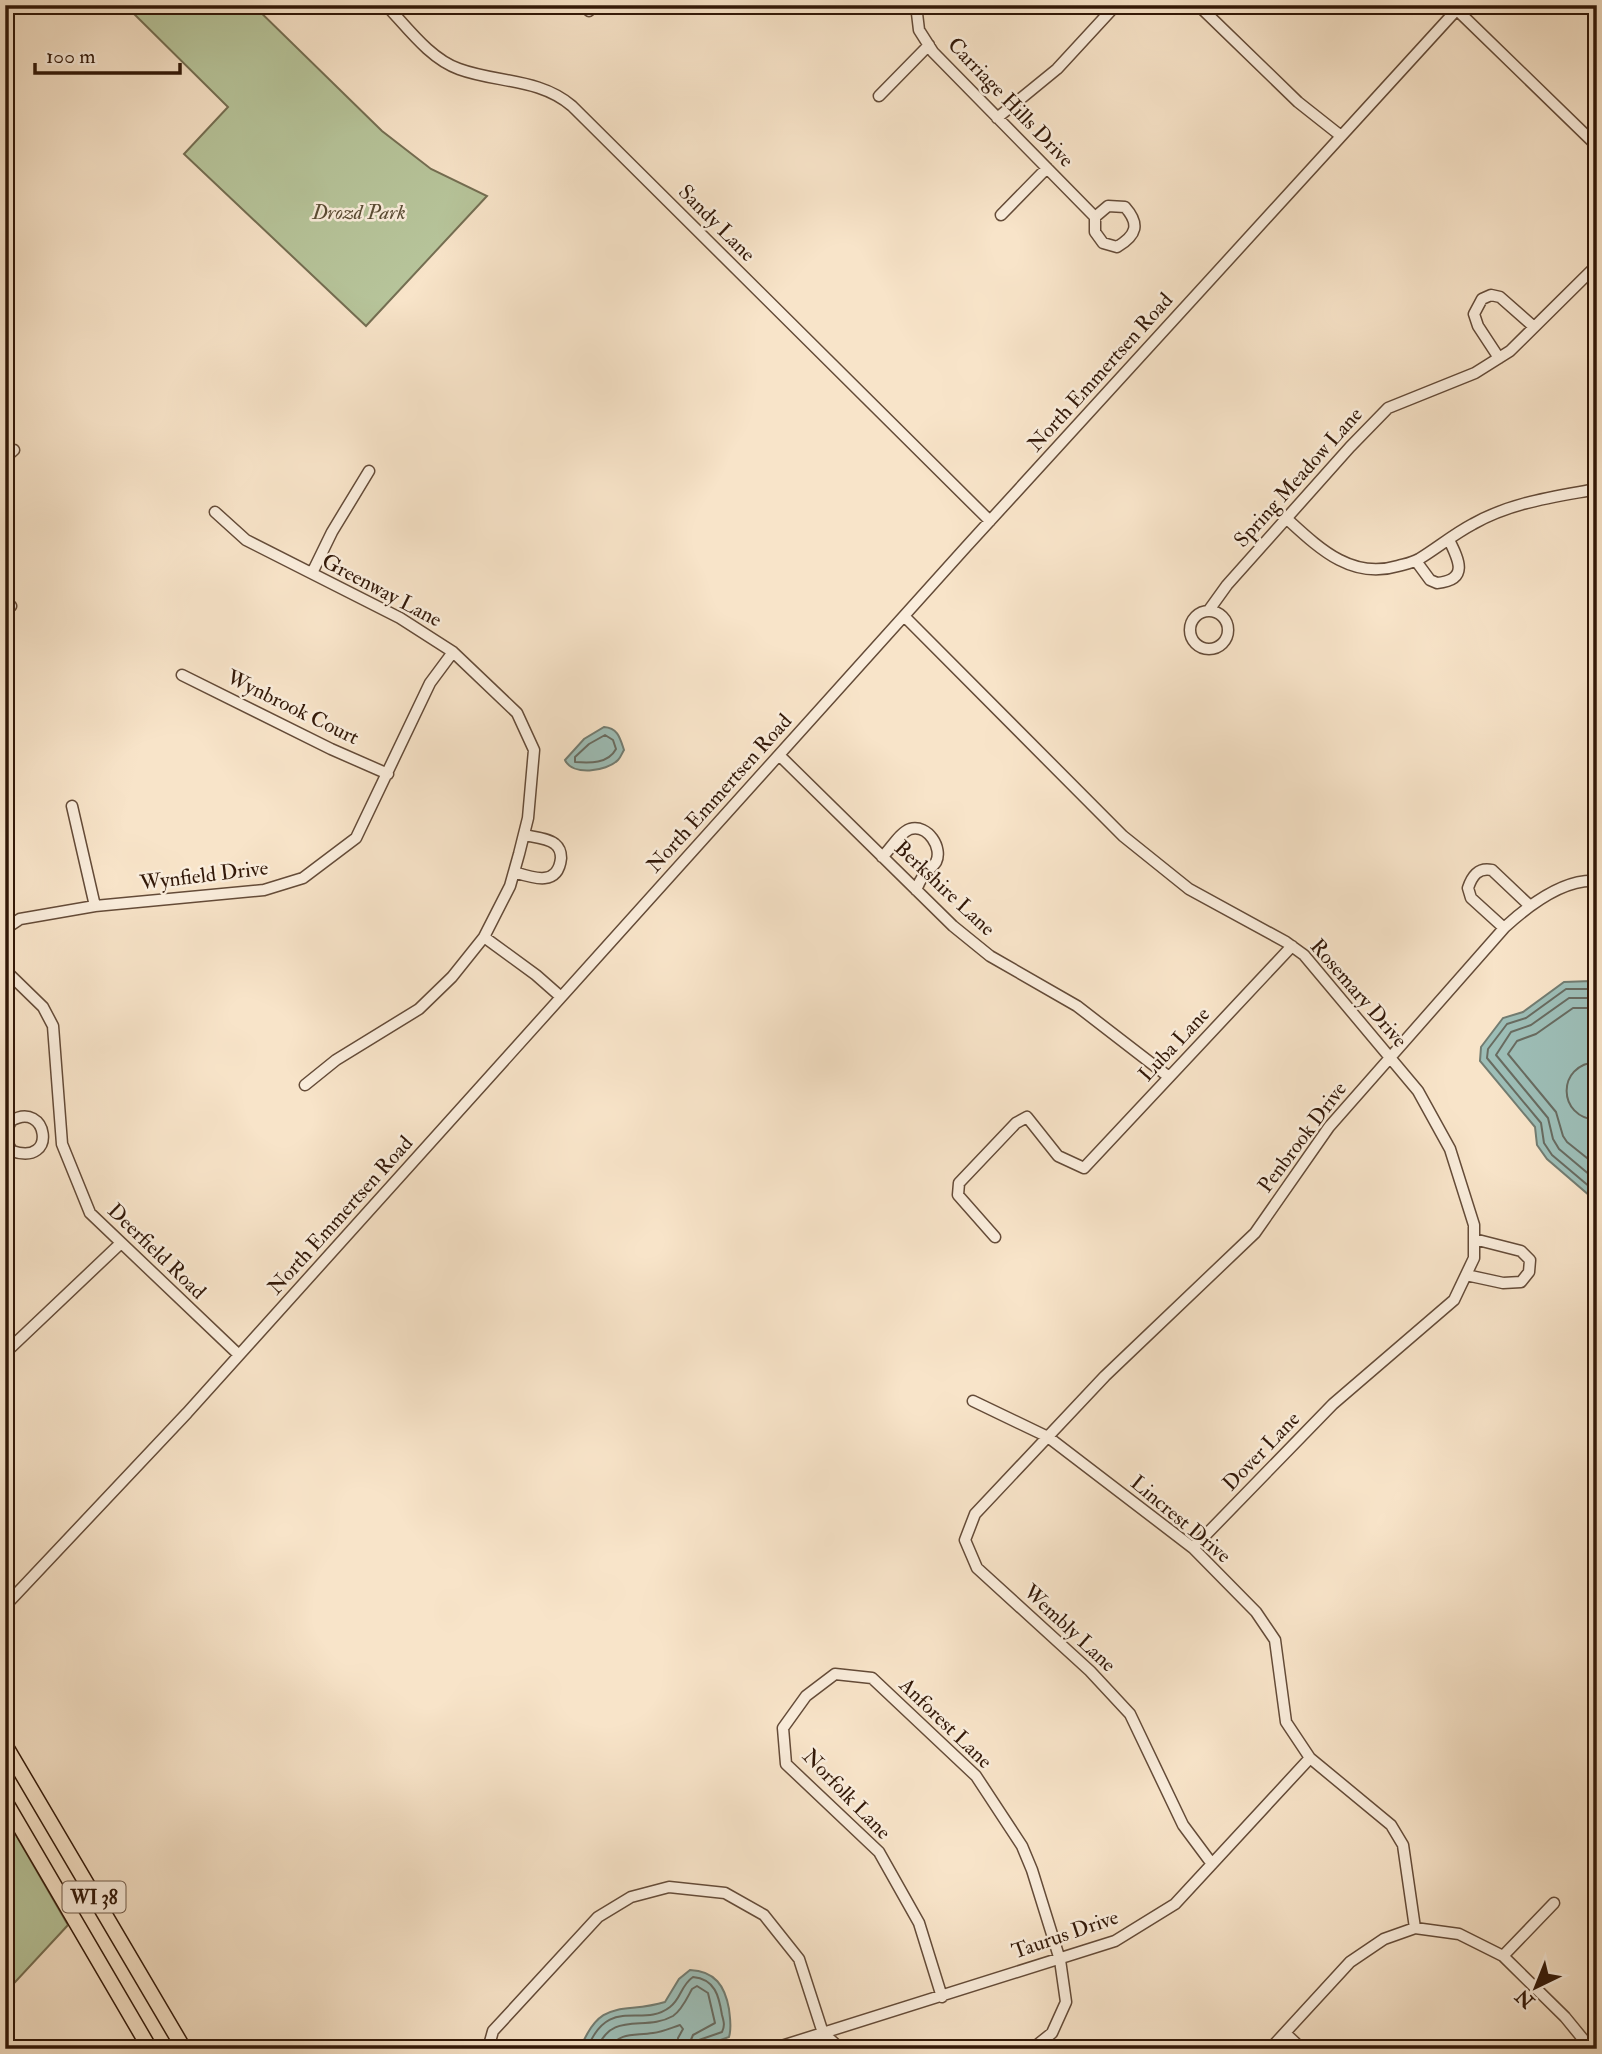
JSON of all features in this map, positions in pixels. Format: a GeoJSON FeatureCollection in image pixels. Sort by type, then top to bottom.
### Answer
{"type":"FeatureCollection","features":[{"type":"Feature","properties":{"kind":"main road","name":"WI 38"},"geometry":{"type":"LineString","coordinates":[[5,1745],[184,2049]]}},
{"type":"Feature","properties":{"kind":"main road","name":"WI 38"},"geometry":{"type":"LineString","coordinates":[[5,1801],[150,2049]]}},
{"type":"Feature","properties":{"kind":"street","name":"Sandy Lane"},"geometry":{"type":"LineString","coordinates":[[386,5],[447,63],[463,71],[537,86],[572,106],[990,521]]}},
{"type":"Feature","properties":{"kind":"street","name":"Carriage Hills Drive"},"geometry":{"type":"LineString","coordinates":[[916,5],[919,30],[929,46],[1095,217]]}},
{"type":"Feature","properties":{"kind":"street"},"geometry":{"type":"LineString","coordinates":[[996,118],[1057,69],[1116,5]]}},
{"type":"Feature","properties":{"kind":"street"},"geometry":{"type":"LineString","coordinates":[[1198,5],[1298,103],[1341,136]]}},
{"type":"Feature","properties":{"kind":"street","name":"North Emmertsen Road"},"geometry":{"type":"LineString","coordinates":[[5,1605],[239,1355],[990,521],[1459,7]]}},
{"type":"Feature","properties":{"kind":"street"},"geometry":{"type":"LineString","coordinates":[[1459,7],[1597,146]]}},
{"type":"Feature","properties":{"kind":"street"},"geometry":{"type":"LineString","coordinates":[[878,96],[929,46]]}},
{"type":"Feature","properties":{"kind":"street"},"geometry":{"type":"LineString","coordinates":[[1001,215],[1047,168]]}},
{"type":"Feature","properties":{"kind":"street","name":"Spring Meadow Lane"},"geometry":{"type":"LineString","coordinates":[[1209,610],[1227,585],[1286,518],[1388,408],[1475,373],[1510,351],[1597,265]]}},
{"type":"Feature","properties":{"kind":"street"},"geometry":{"type":"LineString","coordinates":[[1499,358],[1478,326],[1474,314],[1482,299],[1491,295],[1500,297],[1534,327]]}},
{"type":"Feature","properties":{"kind":"street"},"geometry":{"type":"LineString","coordinates":[[312,573],[332,532],[369,471]]}},
{"type":"Feature","properties":{"kind":"street"},"geometry":{"type":"LineString","coordinates":[[1286,518],[1315,545],[1340,562],[1365,570],[1389,569],[1416,561],[1473,524],[1520,503],[1597,489]]}},
{"type":"Feature","properties":{"kind":"street","name":"Greenway Lane"},"geometry":{"type":"LineString","coordinates":[[215,512],[246,540],[400,618],[453,652],[520,718],[534,751],[531,794],[524,835]]}},
{"type":"Feature","properties":{"kind":"street"},"geometry":{"type":"LineString","coordinates":[[1416,561],[1430,579],[1437,583],[1453,578],[1458,572],[1459,559],[1449,540]]}},
{"type":"Feature","properties":{"kind":"street","name":"Rosemary Drive"},"geometry":{"type":"LineString","coordinates":[[904,617],[1123,836],[1189,889],[1304,955],[1342,997],[1418,1091],[1450,1149],[1474,1225],[1474,1258],[1454,1300],[1358,1383]]}},
{"type":"Feature","properties":{"kind":"street","name":"Wynfield Drive"},"geometry":{"type":"LineString","coordinates":[[5,929],[20,919],[95,906],[264,890],[303,878],[356,838],[430,683],[453,652]]}},
{"type":"Feature","properties":{"kind":"street","name":"Wynbrook Court"},"geometry":{"type":"LineString","coordinates":[[182,675],[331,749],[388,774]]}},
{"type":"Feature","properties":{"kind":"street","name":"Berkshire Lane"},"geometry":{"type":"LineString","coordinates":[[779,755],[953,926],[990,956],[1077,1006],[1169,1077]]}},
{"type":"Feature","properties":{"kind":"street"},"geometry":{"type":"LineString","coordinates":[[72,806],[95,906]]}},
{"type":"Feature","properties":{"kind":"street"},"geometry":{"type":"LineString","coordinates":[[882,857],[911,829],[920,829],[932,837],[938,849],[935,863],[924,874],[916,890]]}},
{"type":"Feature","properties":{"kind":"street"},"geometry":{"type":"LineString","coordinates":[[305,1085],[335,1060],[419,1009],[452,977],[484,937],[510,886],[524,835],[554,842],[561,851],[558,871],[550,878],[542,880],[514,873]]}},
{"type":"Feature","properties":{"kind":"street"},"geometry":{"type":"LineString","coordinates":[[1504,928],[1471,898],[1468,888],[1475,874],[1481,870],[1492,870],[1529,905]]}},
{"type":"Feature","properties":{"kind":"street","name":"Penbrook Drive"},"geometry":{"type":"LineString","coordinates":[[1048,1437],[1105,1376],[1255,1233],[1329,1127],[1504,928],[1529,905],[1549,894],[1587,880],[1597,881]]}},
{"type":"Feature","properties":{"kind":"street"},"geometry":{"type":"LineString","coordinates":[[484,937],[536,975],[561,998]]}},
{"type":"Feature","properties":{"kind":"street","name":"Luba Lane"},"geometry":{"type":"LineString","coordinates":[[995,1237],[958,1195],[959,1183],[1016,1123],[1027,1117],[1058,1156],[1084,1168],[1292,946]]}},
{"type":"Feature","properties":{"kind":"street","name":"Deerfield Road"},"geometry":{"type":"LineString","coordinates":[[5,970],[43,1007],[53,1026],[62,1144],[90,1213],[239,1355]]}},
{"type":"Feature","properties":{"kind":"street"},"geometry":{"type":"LineString","coordinates":[[5,1134],[11,1121],[24,1116],[36,1120],[44,1136],[36,1151],[24,1155],[12,1151],[5,1139]]}},
{"type":"Feature","properties":{"kind":"street"},"geometry":{"type":"LineString","coordinates":[[44,1136],[61,1133]]}},
{"type":"Feature","properties":{"kind":"street"},"geometry":{"type":"LineString","coordinates":[[1466,1275],[1503,1283],[1521,1282],[1529,1272],[1530,1260],[1521,1251],[1474,1239]]}},
{"type":"Feature","properties":{"kind":"street"},"geometry":{"type":"LineString","coordinates":[[5,1353],[121,1243]]}},
{"type":"Feature","properties":{"kind":"street","name":"Dover Lane"},"geometry":{"type":"LineString","coordinates":[[1193,1548],[1333,1404],[1358,1383]]}},
{"type":"Feature","properties":{"kind":"street","name":"Lincrest Drive"},"geometry":{"type":"LineString","coordinates":[[973,1401],[1048,1437],[1193,1548],[1256,1612],[1275,1640],[1286,1722],[1310,1758],[1391,1825],[1403,1845],[1415,1928]]}},
{"type":"Feature","properties":{"kind":"street","name":"Wembly Lane"},"geometry":{"type":"LineString","coordinates":[[1048,1437],[975,1514],[965,1540],[977,1568],[1090,1671],[1130,1714],[1183,1825],[1212,1864]]}},
{"type":"Feature","properties":{"kind":"street","name":"Anforest Lane"},"geometry":{"type":"LineString","coordinates":[[806,1696],[835,1674],[872,1678],[976,1776],[1021,1846],[1060,1960],[1066,2002],[1052,2033],[1032,2049]]}},
{"type":"Feature","properties":{"kind":"street","name":"Norfolk Lane"},"geometry":{"type":"LineString","coordinates":[[806,1696],[783,1728],[786,1764],[879,1852],[919,1923],[942,1997]]}},
{"type":"Feature","properties":{"kind":"street","name":"Taurus Drive"},"geometry":{"type":"LineString","coordinates":[[772,2049],[1115,1941],[1175,1904],[1310,1758]]}},
{"type":"Feature","properties":{"kind":"street"},"geometry":{"type":"LineString","coordinates":[[488,2049],[493,2031],[598,1917],[631,1897],[669,1887],[725,1893],[764,1915],[799,1959],[823,2033],[841,2049]]}},
{"type":"Feature","properties":{"kind":"street"},"geometry":{"type":"LineString","coordinates":[[1503,1956],[1554,1903]]}},
{"type":"Feature","properties":{"kind":"street"},"geometry":{"type":"LineString","coordinates":[[1270,2049],[1350,1962],[1384,1939],[1415,1928],[1458,1934],[1503,1956],[1564,2017],[1583,2039],[1586,2049]]}},
{"type":"Feature","properties":{"kind":"street"},"geometry":{"type":"LineString","coordinates":[[1285,2033],[1302,2049]]}},
{"type":"Feature","properties":{"kind":"green space","name":"Drozd Park"},"geometry":{"type":"Polygon","coordinates":[[[125,5],[253,5],[382,131],[431,169],[487,196],[366,326],[184,154],[228,107],[125,5]]]}},
{"type":"Feature","properties":{"kind":"green space"},"geometry":{"type":"Polygon","coordinates":[[[5,1816],[68,1925],[5,1993],[5,1816]]]}},
{"type":"Feature","properties":{"kind":"water"},"geometry":{"type":"Polygon","coordinates":[[[604,727],[612,729],[620,738],[624,750],[618,760],[606,767],[590,770],[569,765],[565,760],[584,739],[604,727]]]}},
{"type":"Feature","properties":{"kind":"water"},"geometry":{"type":"Polygon","coordinates":[[[1564,982],[1597,983],[1597,1088],[1592,1089],[1597,1101],[1597,1202],[1547,1159],[1537,1145],[1535,1127],[1480,1061],[1481,1047],[1503,1018],[1523,1012],[1564,982]]]}},
{"type":"Feature","properties":{"kind":"water"},"geometry":{"type":"Polygon","coordinates":[[[690,1970],[706,1973],[717,1981],[725,1993],[731,2026],[729,2037],[695,2049],[580,2049],[588,2032],[605,2014],[665,2002],[679,1979],[690,1970]]]}}]}
